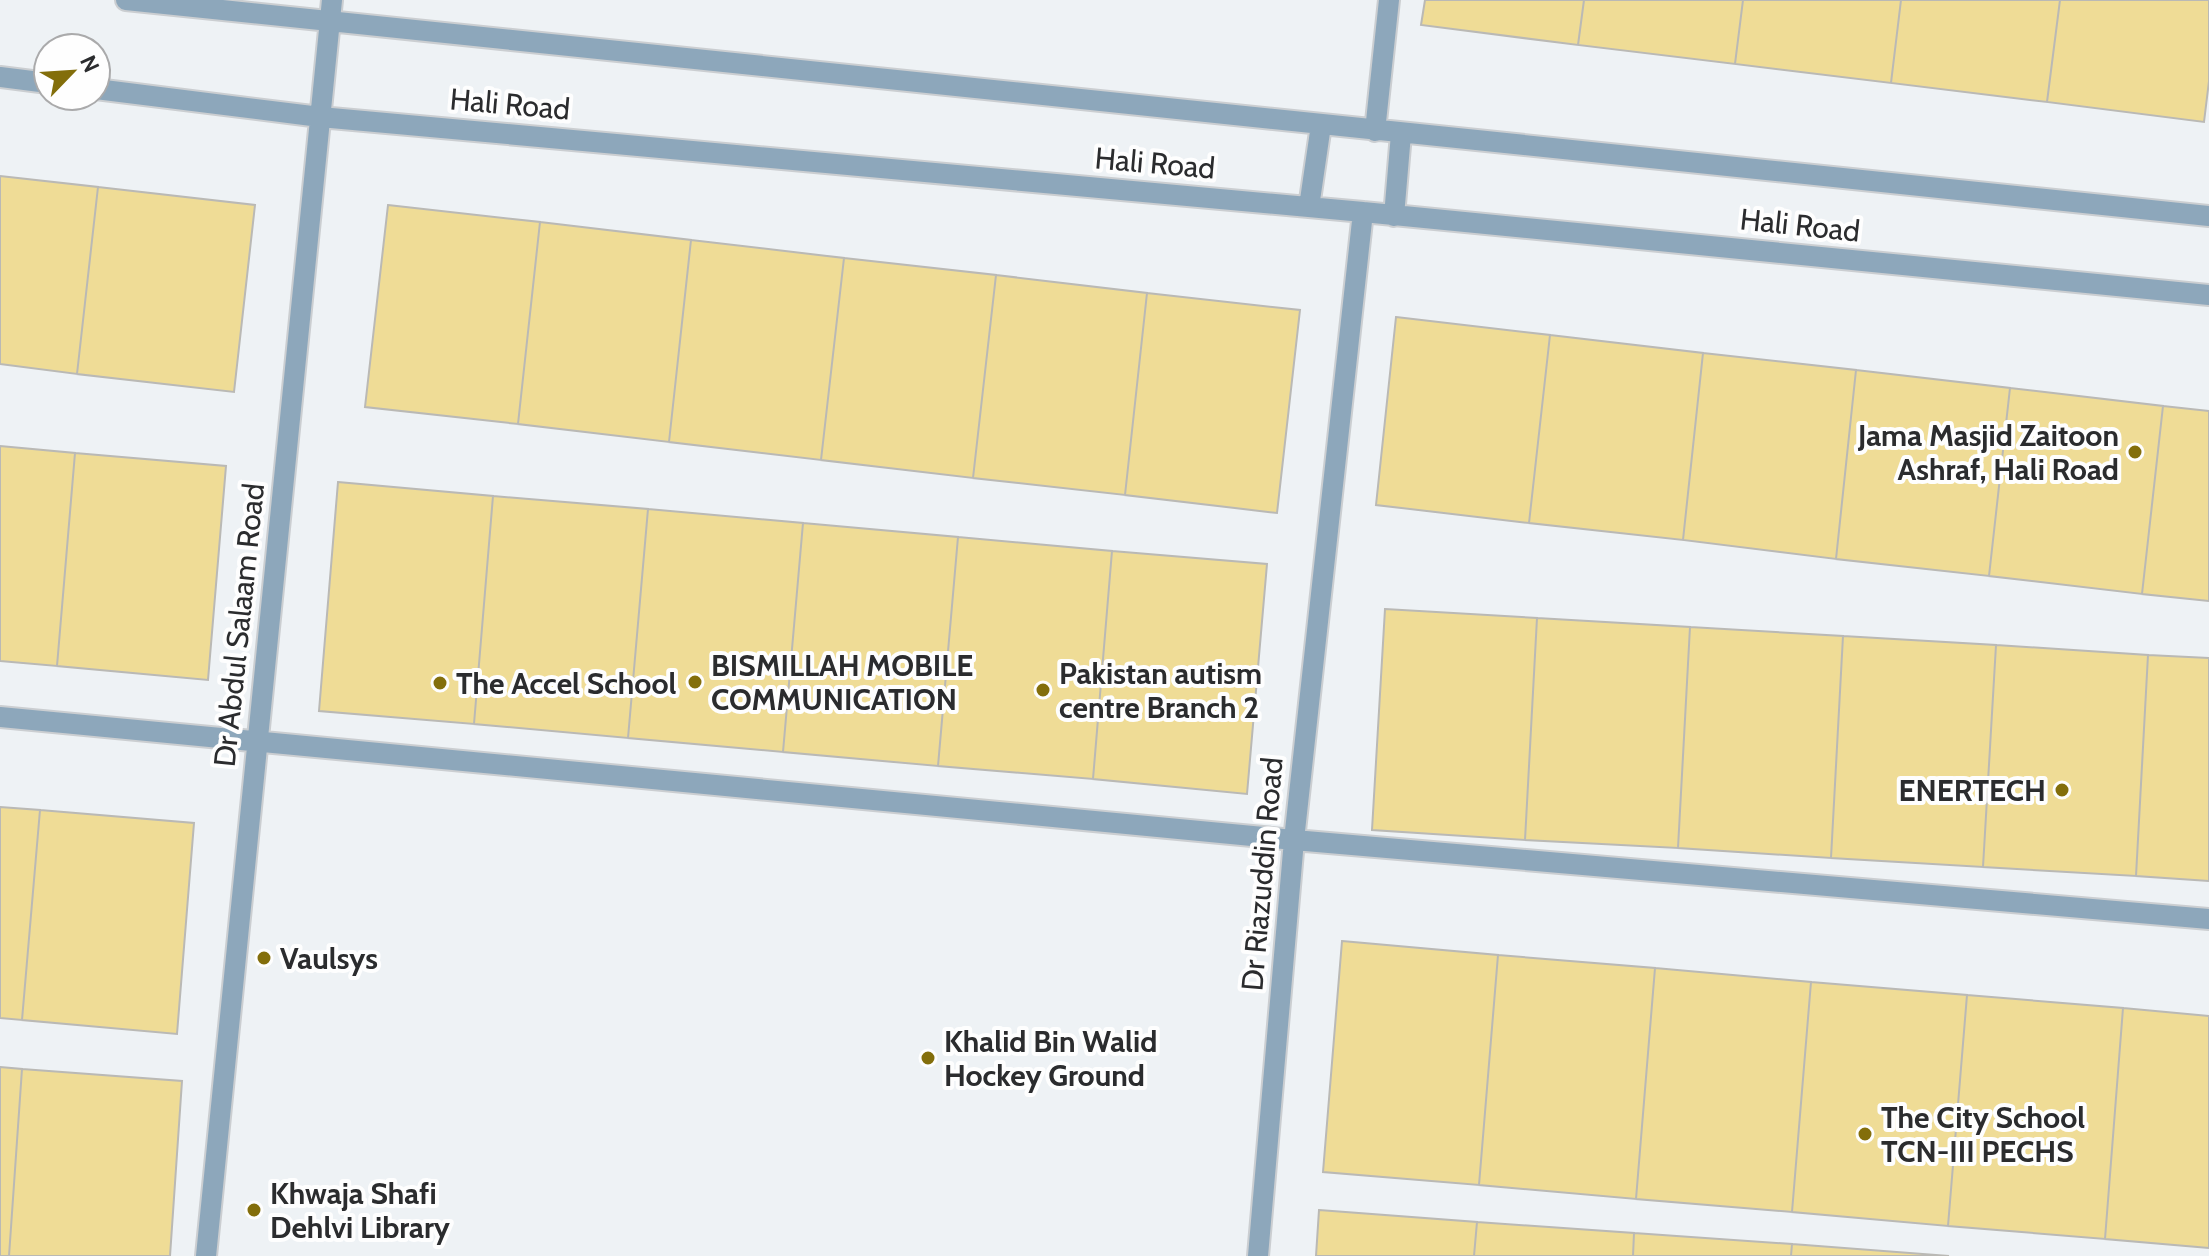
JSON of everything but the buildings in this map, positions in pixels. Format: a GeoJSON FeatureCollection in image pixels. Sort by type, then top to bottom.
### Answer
{"type":"FeatureCollection","features":[{"type":"Feature","properties":{"kind":"street","name":"Hali Road"},"geometry":{"type":"LineString","coordinates":[[126,0],[2209,216]]}},
{"type":"Feature","properties":{"kind":"street","name":"Dr Abdul Salaam Road"},"geometry":{"type":"LineString","coordinates":[[206,1256],[332,0]]}},
{"type":"Feature","properties":{"kind":"street"},"geometry":{"type":"LineString","coordinates":[[1375,131],[1389,0]]}},
{"type":"Feature","properties":{"kind":"street"},"geometry":{"type":"LineString","coordinates":[[0,77],[32,81]]}},
{"type":"Feature","properties":{"kind":"street","name":"Hali Road"},"geometry":{"type":"LineString","coordinates":[[112,91],[320,117],[1363,212],[2209,295]]}},
{"type":"Feature","properties":{"kind":"street"},"geometry":{"type":"LineString","coordinates":[[1309,207],[1321,125]]}},
{"type":"Feature","properties":{"kind":"street"},"geometry":{"type":"LineString","coordinates":[[1394,216],[1401,134]]}},
{"type":"Feature","properties":{"kind":"street","name":"Dr Riazuddin Road"},"geometry":{"type":"LineString","coordinates":[[1258,1256],[1294,840],[1363,212]]}},
{"type":"Feature","properties":{"kind":"street"},"geometry":{"type":"LineString","coordinates":[[0,717],[1294,840],[2209,919]]}},
{"type":"Feature","properties":{"kind":"place","name":"Jama Masjid Zaitoon Ashraf, Hali Road"},"geometry":{"type":"Point","coordinates":[2135,452]}},
{"type":"Feature","properties":{"kind":"place","name":"BISMILLAH MOBILE COMMUNICATION"},"geometry":{"type":"Point","coordinates":[695,682]}},
{"type":"Feature","properties":{"kind":"place","name":"The Accel School"},"geometry":{"type":"Point","coordinates":[440,683]}},
{"type":"Feature","properties":{"kind":"place","name":"Pakistan autism centre Branch 2"},"geometry":{"type":"Point","coordinates":[1043,690]}},
{"type":"Feature","properties":{"kind":"place","name":"ENERTECH"},"geometry":{"type":"Point","coordinates":[2062,790]}},
{"type":"Feature","properties":{"kind":"place","name":"Vaulsys"},"geometry":{"type":"Point","coordinates":[264,958]}},
{"type":"Feature","properties":{"kind":"place","name":"Khalid Bin Walid Hockey Ground"},"geometry":{"type":"Point","coordinates":[928,1058]}},
{"type":"Feature","properties":{"kind":"place","name":"The City School TCN-III PECHS"},"geometry":{"type":"Point","coordinates":[1865,1134]}},
{"type":"Feature","properties":{"kind":"place","name":"Khwaja Shafi Dehlvi Library"},"geometry":{"type":"Point","coordinates":[254,1210]}}]}
